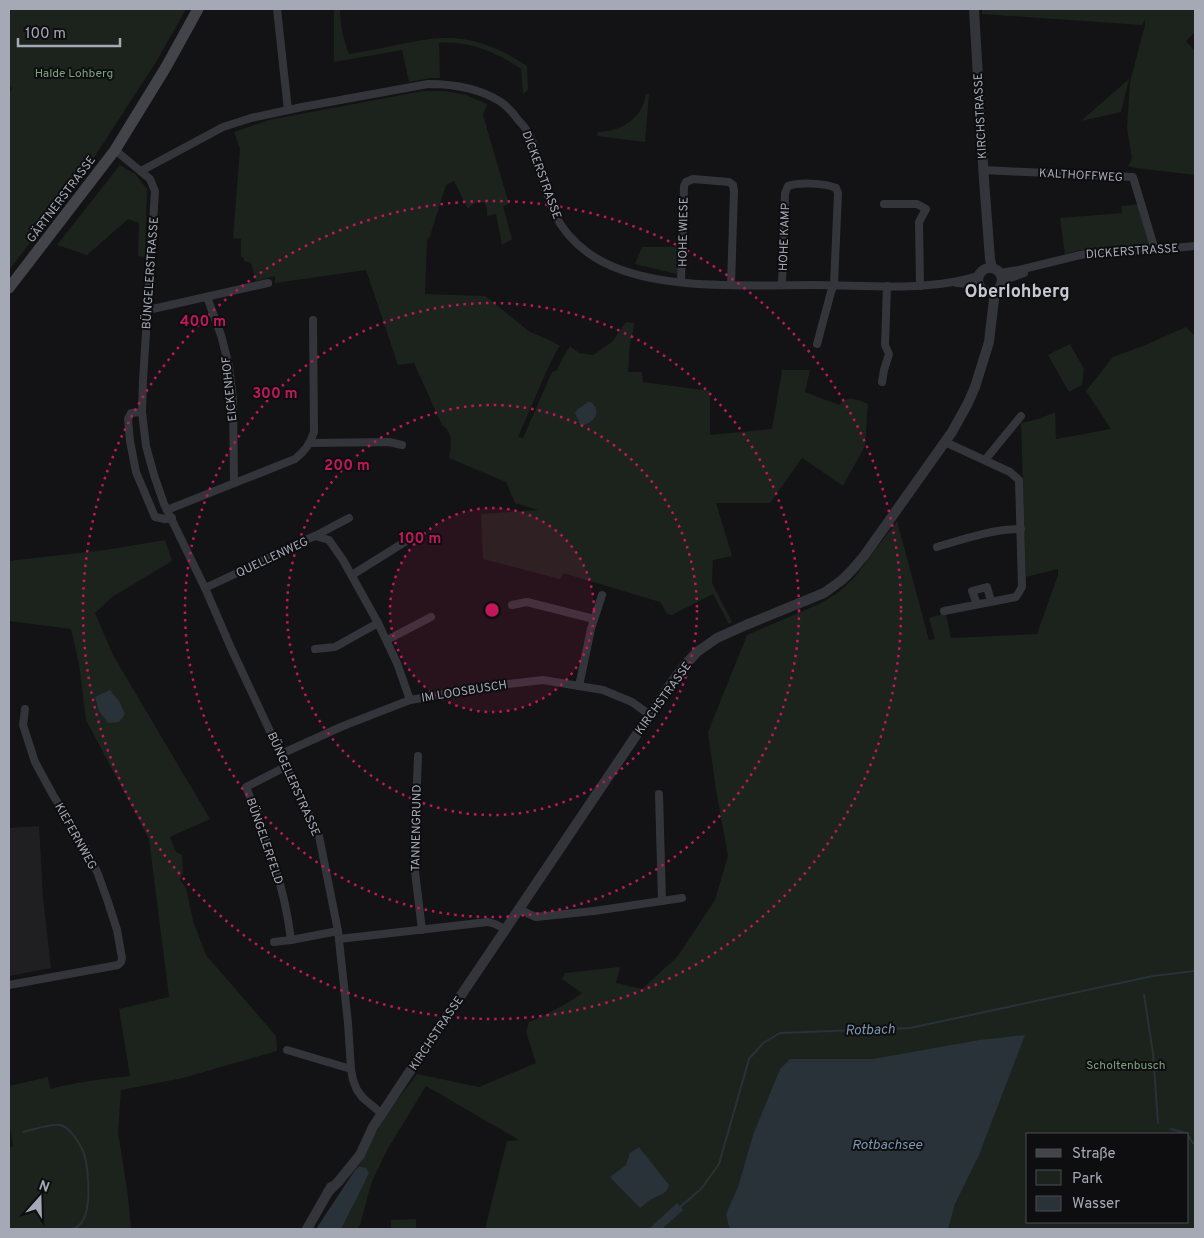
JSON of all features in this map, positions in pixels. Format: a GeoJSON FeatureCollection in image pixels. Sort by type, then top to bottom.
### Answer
{"type":"FeatureCollection","features":[{"type":"Feature","properties":{"kind":"main road","name":"GÄRTNERSTRASSE"},"geometry":{"type":"LineString","coordinates":[[9,288],[116,150],[198,9]]}},
{"type":"Feature","properties":{"kind":"street"},"geometry":{"type":"LineString","coordinates":[[277,9],[288,110]]}},
{"type":"Feature","properties":{"kind":"street","name":"KIRCHSTRASSE"},"geometry":{"type":"LineString","coordinates":[[307,1229],[328,1192],[360,1155],[373,1127],[684,666],[698,652],[717,638],[824,593],[842,580],[864,556],[945,442],[959,419],[975,387],[989,342],[991,327],[988,301],[990,259],[974,9]]}},
{"type":"Feature","properties":{"kind":"street","name":"DICKERSTRASSE"},"geometry":{"type":"LineString","coordinates":[[141,171],[223,127],[251,118],[428,84],[443,84],[471,89],[501,102],[524,126],[531,138],[549,200],[557,219],[568,236],[600,261],[632,274],[654,279],[731,285],[920,286],[990,280],[1020,275],[1039,265],[1100,252],[1195,246]]}},
{"type":"Feature","properties":{"kind":"street","name":"BÜNGELERSTRASSE"},"geometry":{"type":"LineString","coordinates":[[116,150],[150,180],[155,191],[142,412],[146,446],[154,475],[167,510],[319,836],[338,935],[351,1069],[357,1090],[363,1098],[382,1114]]}},
{"type":"Feature","properties":{"kind":"street","name":"KALTHOFFWEG"},"geometry":{"type":"LineString","coordinates":[[983,170],[1133,177],[1155,250]]}},
{"type":"Feature","properties":{"kind":"street","name":"HOHE WIESE"},"geometry":{"type":"LineString","coordinates":[[681,282],[684,186],[686,182],[693,179],[729,182],[733,185],[731,285]]}},
{"type":"Feature","properties":{"kind":"street","name":"HOHE KAMP"},"geometry":{"type":"LineString","coordinates":[[782,285],[785,193],[788,186],[795,184],[830,186],[836,188],[838,193],[834,285]]}},
{"type":"Feature","properties":{"kind":"street"},"geometry":{"type":"LineString","coordinates":[[884,204],[917,204],[926,209],[919,222],[920,286]]}},
{"type":"Feature","properties":{"kind":"street"},"geometry":{"type":"LineString","coordinates":[[148,310],[268,283]]}},
{"type":"Feature","properties":{"kind":"street"},"geometry":{"type":"LineString","coordinates":[[817,344],[834,285]]}},
{"type":"Feature","properties":{"kind":"street"},"geometry":{"type":"LineString","coordinates":[[882,382],[889,354],[885,345],[887,286]]}},
{"type":"Feature","properties":{"kind":"street","name":"EICKENHOF"},"geometry":{"type":"LineString","coordinates":[[207,297],[221,335],[233,399],[234,483]]}},
{"type":"Feature","properties":{"kind":"street"},"geometry":{"type":"LineString","coordinates":[[167,510],[295,459],[311,443],[314,432],[313,320]]}},
{"type":"Feature","properties":{"kind":"street"},"geometry":{"type":"LineString","coordinates":[[142,412],[131,414],[128,419],[136,472],[155,517],[172,518]]}},
{"type":"Feature","properties":{"kind":"street"},"geometry":{"type":"LineString","coordinates":[[986,460],[1021,416]]}},
{"type":"Feature","properties":{"kind":"street"},"geometry":{"type":"LineString","coordinates":[[311,443],[389,442],[402,445]]}},
{"type":"Feature","properties":{"kind":"street"},"geometry":{"type":"LineString","coordinates":[[944,611],[1016,597],[1022,587],[1019,480],[1010,472],[945,442]]}},
{"type":"Feature","properties":{"kind":"street"},"geometry":{"type":"LineString","coordinates":[[315,536],[349,518]]}},
{"type":"Feature","properties":{"kind":"street"},"geometry":{"type":"LineString","coordinates":[[937,547],[984,534],[1021,529]]}},
{"type":"Feature","properties":{"kind":"street","name":"QUELLENWEG"},"geometry":{"type":"LineString","coordinates":[[205,588],[315,536],[329,540],[352,575],[387,640],[410,700]]}},
{"type":"Feature","properties":{"kind":"street"},"geometry":{"type":"LineString","coordinates":[[352,575],[411,538]]}},
{"type":"Feature","properties":{"kind":"street"},"geometry":{"type":"LineString","coordinates":[[976,604],[972,591],[987,587],[991,601]]}},
{"type":"Feature","properties":{"kind":"street"},"geometry":{"type":"LineString","coordinates":[[579,686],[594,619],[602,596]]}},
{"type":"Feature","properties":{"kind":"street"},"geometry":{"type":"LineString","coordinates":[[512,605],[527,602],[594,619]]}},
{"type":"Feature","properties":{"kind":"street"},"geometry":{"type":"LineString","coordinates":[[387,640],[431,617]]}},
{"type":"Feature","properties":{"kind":"street"},"geometry":{"type":"LineString","coordinates":[[315,649],[335,647],[378,623]]}},
{"type":"Feature","properties":{"kind":"street","name":"IM LOOSBUSCH"},"geometry":{"type":"LineString","coordinates":[[281,754],[343,726],[410,700],[499,685],[543,680],[603,690],[632,702],[650,715]]}},
{"type":"Feature","properties":{"kind":"street","name":"KIEFERNWEG"},"geometry":{"type":"LineString","coordinates":[[9,985],[118,964],[122,958],[108,902],[98,874],[85,847],[35,762],[23,726],[25,709]]}},
{"type":"Feature","properties":{"kind":"street","name":"TANNENGRUND"},"geometry":{"type":"LineString","coordinates":[[418,756],[414,863],[422,930]]}},
{"type":"Feature","properties":{"kind":"street","name":"BÜNGELERFELD"},"geometry":{"type":"LineString","coordinates":[[287,766],[246,787],[273,856],[289,917],[291,940]]}},
{"type":"Feature","properties":{"kind":"street"},"geometry":{"type":"LineString","coordinates":[[659,794],[662,901]]}},
{"type":"Feature","properties":{"kind":"street"},"geometry":{"type":"LineString","coordinates":[[520,908],[536,917],[594,911],[682,898]]}},
{"type":"Feature","properties":{"kind":"street"},"geometry":{"type":"LineString","coordinates":[[274,942],[338,935],[422,930],[488,922],[505,929]]}},
{"type":"Feature","properties":{"kind":"street"},"geometry":{"type":"LineString","coordinates":[[287,1050],[351,1069]]}},
{"type":"Feature","properties":{"kind":"shaded area"},"geometry":{"type":"Polygon","coordinates":[[[39,826],[43,897],[51,968],[9,976],[9,828],[39,826]]]}},
{"type":"Feature","properties":{"kind":"green space","name":"Halde Lohberg"},"geometry":{"type":"Polygon","coordinates":[[[9,9],[186,9],[156,62],[86,170],[9,270],[9,95],[12,88],[9,86],[9,9]]]}},
{"type":"Feature","properties":{"kind":"green space"},"geometry":{"type":"Polygon","coordinates":[[[334,9],[340,9],[342,32],[349,54],[429,39],[455,38],[477,42],[498,49],[527,66],[528,90],[523,94],[521,69],[493,53],[461,44],[439,43],[440,78],[409,82],[402,50],[334,62],[334,9]]]}},
{"type":"Feature","properties":{"kind":"green space"},"geometry":{"type":"Polygon","coordinates":[[[982,9],[1195,9],[1195,32],[1186,41],[1195,49],[1195,175],[1128,166],[1132,158],[1127,128],[1130,82],[1145,20],[1142,25],[982,14],[982,9]]]}},
{"type":"Feature","properties":{"kind":"green space"},"geometry":{"type":"Polygon","coordinates":[[[1129,79],[1121,112],[1081,121],[1129,79]]]}},
{"type":"Feature","properties":{"kind":"green space"},"geometry":{"type":"Polygon","coordinates":[[[423,91],[445,91],[466,95],[487,104],[483,115],[509,204],[503,206],[512,239],[502,245],[496,214],[487,216],[485,203],[482,202],[475,203],[468,209],[454,181],[446,185],[430,236],[427,240],[425,294],[485,296],[530,332],[560,346],[547,370],[518,437],[523,438],[552,372],[557,370],[570,346],[579,353],[593,355],[612,342],[626,322],[634,323],[630,343],[628,372],[642,372],[643,382],[710,391],[710,435],[772,429],[782,370],[810,370],[805,392],[839,405],[849,399],[856,399],[868,404],[865,446],[843,486],[802,458],[770,503],[716,503],[732,556],[713,560],[712,583],[732,622],[729,624],[713,594],[672,615],[667,614],[660,602],[563,573],[560,579],[483,559],[481,514],[538,510],[515,503],[506,482],[449,458],[450,436],[442,425],[414,363],[398,365],[366,270],[275,283],[275,276],[256,281],[251,263],[244,261],[244,258],[241,257],[241,239],[233,238],[240,149],[234,132],[269,120],[423,91]]]}},
{"type":"Feature","properties":{"kind":"green space"},"geometry":{"type":"Polygon","coordinates":[[[646,94],[649,94],[645,142],[597,136],[598,132],[615,129],[630,122],[644,103],[646,94]]]}},
{"type":"Feature","properties":{"kind":"green space"},"geometry":{"type":"Polygon","coordinates":[[[120,165],[135,174],[147,189],[145,257],[138,256],[139,223],[128,219],[87,255],[57,245],[120,165]]]}},
{"type":"Feature","properties":{"kind":"green space"},"geometry":{"type":"Polygon","coordinates":[[[1139,204],[1149,247],[1080,250],[1065,254],[1060,218],[1122,213],[1122,206],[1139,204]]]}},
{"type":"Feature","properties":{"kind":"green space"},"geometry":{"type":"Polygon","coordinates":[[[642,247],[678,247],[677,274],[635,264],[642,247]]]}},
{"type":"Feature","properties":{"kind":"green space","name":"Scholtenbusch"},"geometry":{"type":"Polygon","coordinates":[[[1186,327],[1195,336],[1195,1229],[485,1229],[507,1141],[519,1140],[426,1086],[387,1150],[371,1184],[358,1229],[341,1229],[369,1173],[366,1168],[359,1166],[384,1117],[417,1074],[479,1087],[536,1063],[526,1032],[529,1022],[556,1009],[582,993],[562,979],[565,973],[620,967],[616,983],[642,989],[678,956],[715,900],[728,856],[708,732],[747,635],[819,604],[839,592],[855,577],[897,521],[929,640],[935,639],[929,618],[946,613],[951,638],[1037,634],[1058,575],[1058,569],[1026,577],[1021,423],[1039,419],[1055,412],[1056,439],[1111,429],[1086,391],[1113,357],[1186,327]]]}},
{"type":"Feature","properties":{"kind":"green space"},"geometry":{"type":"Polygon","coordinates":[[[1070,344],[1084,369],[1082,385],[1069,392],[1048,355],[1070,344]]]}},
{"type":"Feature","properties":{"kind":"green space"},"geometry":{"type":"Polygon","coordinates":[[[165,540],[172,561],[112,597],[95,613],[113,655],[210,819],[170,837],[176,852],[182,855],[183,873],[180,880],[186,888],[193,921],[206,955],[276,1036],[277,1051],[183,1078],[121,1090],[118,1132],[131,1229],[9,1229],[9,1148],[13,1146],[9,1122],[9,1086],[48,1077],[50,1089],[130,1076],[119,1009],[169,997],[149,839],[86,720],[79,664],[71,629],[9,621],[9,561],[105,550],[165,540]]]}},
{"type":"Feature","properties":{"kind":"green space"},"geometry":{"type":"Polygon","coordinates":[[[416,1219],[416,1229],[391,1229],[391,1220],[416,1219]]]}},
{"type":"Feature","properties":{"kind":"water"},"geometry":{"type":"Polygon","coordinates":[[[588,402],[595,406],[596,414],[593,420],[581,426],[575,413],[588,402]]]}},
{"type":"Feature","properties":{"kind":"water"},"geometry":{"type":"Polygon","coordinates":[[[110,690],[119,701],[125,714],[119,722],[108,723],[99,711],[95,697],[110,690]]]}},
{"type":"Feature","properties":{"kind":"water","name":"Rotbachsee"},"geometry":{"type":"Polygon","coordinates":[[[1025,1035],[979,1155],[955,1204],[948,1229],[730,1229],[726,1214],[738,1187],[753,1135],[780,1069],[790,1059],[873,1059],[979,1040],[1025,1035]]]}},
{"type":"Feature","properties":{"kind":"water"},"geometry":{"type":"Polygon","coordinates":[[[639,1147],[669,1185],[665,1192],[640,1208],[610,1177],[626,1165],[630,1153],[639,1147]]]}},
{"type":"Feature","properties":{"kind":"water"},"geometry":{"type":"Polygon","coordinates":[[[359,1166],[366,1168],[369,1173],[341,1229],[316,1229],[355,1170],[359,1166]]]}},
{"type":"Feature","properties":{"kind":"water"},"geometry":{"type":"Polygon","coordinates":[[[677,1203],[683,1210],[662,1229],[649,1229],[677,1203]]]}},
{"type":"Feature","properties":{"kind":"waterway","name":"Rotbach"},"geometry":{"type":"LineString","coordinates":[[680,1207],[701,1189],[719,1164],[749,1059],[763,1043],[780,1033],[910,1028],[1153,976],[1195,971]]}},
{"type":"Feature","properties":{"kind":"waterway"},"geometry":{"type":"LineString","coordinates":[[1144,995],[1153,1053],[1158,1123]]}},
{"type":"Feature","properties":{"kind":"waterway","name":"Rotbach"},"geometry":{"type":"LineString","coordinates":[[23,1132],[47,1126],[61,1125],[71,1132],[81,1147],[85,1156],[87,1171],[88,1202],[83,1221],[73,1229]]}},
{"type":"Feature","properties":{"kind":"waterway"},"geometry":{"type":"LineString","coordinates":[[1171,1129],[1185,1133]]}},
{"type":"Feature","properties":{"kind":"waterway"},"geometry":{"type":"LineString","coordinates":[[1189,1137],[1195,1143]]}},
{"type":"Feature","properties":{"kind":"district","name":"Oberlohberg"},"geometry":{"type":"Point","coordinates":[1017,291]}}]}
